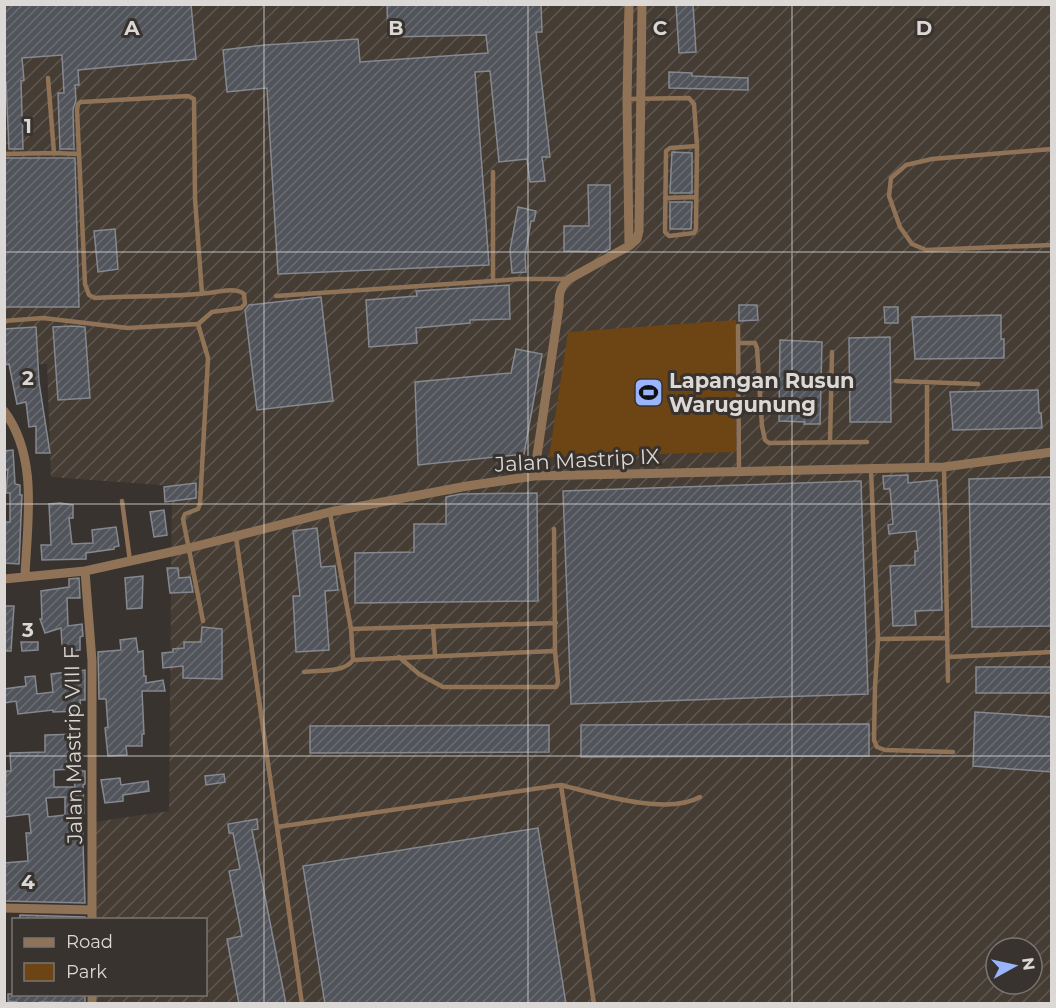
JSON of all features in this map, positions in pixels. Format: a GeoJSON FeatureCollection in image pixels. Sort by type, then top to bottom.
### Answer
{"type":"FeatureCollection","features":[{"type":"Feature","properties":{"kind":"street"},"geometry":{"type":"LineString","coordinates":[[629,4],[627,99],[629,246]]}},
{"type":"Feature","properties":{"kind":"street"},"geometry":{"type":"LineString","coordinates":[[534,476],[559,307],[559,291],[569,279],[629,246],[637,239],[639,231],[642,4]]}},
{"type":"Feature","properties":{"kind":"street"},"geometry":{"type":"LineString","coordinates":[[4,411],[16,431],[29,474],[25,576]]}},
{"type":"Feature","properties":{"kind":"street","name":"Jalan Mastrip IX"},"geometry":{"type":"LineString","coordinates":[[4,579],[85,571],[189,548],[330,512],[534,476],[944,467],[1052,452]]}},
{"type":"Feature","properties":{"kind":"street","name":"Jalan Mastrip VIII F"},"geometry":{"type":"LineString","coordinates":[[85,571],[92,661],[92,915]]}},
{"type":"Feature","properties":{"kind":"street"},"geometry":{"type":"LineString","coordinates":[[4,908],[92,915]]}},
{"type":"Feature","properties":{"kind":"lane"},"geometry":{"type":"LineString","coordinates":[[48,78],[54,153]]}},
{"type":"Feature","properties":{"kind":"lane"},"geometry":{"type":"LineString","coordinates":[[4,321],[43,318],[128,328],[198,324],[212,312],[242,308],[245,304],[244,294],[239,291],[202,294],[95,298],[88,295],[84,284],[76,110],[81,102],[188,96],[194,99],[195,199],[202,294]]}},
{"type":"Feature","properties":{"kind":"lane"},"geometry":{"type":"LineString","coordinates":[[627,99],[689,98],[693,101],[697,146],[696,231],[669,236],[665,232],[667,149],[697,146]]}},
{"type":"Feature","properties":{"kind":"lane"},"geometry":{"type":"LineString","coordinates":[[1052,149],[932,159],[906,165],[891,178],[889,196],[900,227],[912,244],[926,250],[1052,245]]}},
{"type":"Feature","properties":{"kind":"lane"},"geometry":{"type":"LineString","coordinates":[[4,154],[78,154]]}},
{"type":"Feature","properties":{"kind":"lane"},"geometry":{"type":"LineString","coordinates":[[493,172],[493,281]]}},
{"type":"Feature","properties":{"kind":"lane"},"geometry":{"type":"LineString","coordinates":[[665,198],[696,197]]}},
{"type":"Feature","properties":{"kind":"lane"},"geometry":{"type":"LineString","coordinates":[[276,296],[493,281],[569,279]]}},
{"type":"Feature","properties":{"kind":"lane"},"geometry":{"type":"LineString","coordinates":[[198,324],[208,358],[200,504],[198,508],[185,513],[183,519],[203,621]]}},
{"type":"Feature","properties":{"kind":"lane"},"geometry":{"type":"LineString","coordinates":[[738,326],[739,472]]}},
{"type":"Feature","properties":{"kind":"lane"},"geometry":{"type":"LineString","coordinates":[[739,344],[755,343],[757,348],[765,441],[769,443],[867,442]]}},
{"type":"Feature","properties":{"kind":"lane"},"geometry":{"type":"LineString","coordinates":[[830,442],[832,352]]}},
{"type":"Feature","properties":{"kind":"lane"},"geometry":{"type":"LineString","coordinates":[[896,381],[978,384]]}},
{"type":"Feature","properties":{"kind":"lane"},"geometry":{"type":"LineString","coordinates":[[927,382],[927,467]]}},
{"type":"Feature","properties":{"kind":"lane"},"geometry":{"type":"LineString","coordinates":[[944,467],[948,681]]}},
{"type":"Feature","properties":{"kind":"lane"},"geometry":{"type":"LineString","coordinates":[[871,469],[878,639],[874,740],[877,747],[885,750],[953,752]]}},
{"type":"Feature","properties":{"kind":"lane"},"geometry":{"type":"LineString","coordinates":[[122,501],[130,561]]}},
{"type":"Feature","properties":{"kind":"lane"},"geometry":{"type":"LineString","coordinates":[[304,672],[342,668],[351,664],[353,660],[351,629],[330,512]]}},
{"type":"Feature","properties":{"kind":"lane"},"geometry":{"type":"LineString","coordinates":[[399,657],[419,674],[442,687],[556,687],[558,682],[555,651],[554,529]]}},
{"type":"Feature","properties":{"kind":"lane"},"geometry":{"type":"LineString","coordinates":[[236,536],[302,1004]]}},
{"type":"Feature","properties":{"kind":"lane"},"geometry":{"type":"LineString","coordinates":[[351,629],[556,623]]}},
{"type":"Feature","properties":{"kind":"lane"},"geometry":{"type":"LineString","coordinates":[[433,626],[435,655]]}},
{"type":"Feature","properties":{"kind":"lane"},"geometry":{"type":"LineString","coordinates":[[878,639],[947,638]]}},
{"type":"Feature","properties":{"kind":"lane"},"geometry":{"type":"LineString","coordinates":[[353,660],[555,651]]}},
{"type":"Feature","properties":{"kind":"lane"},"geometry":{"type":"LineString","coordinates":[[948,657],[1052,652]]}},
{"type":"Feature","properties":{"kind":"lane"},"geometry":{"type":"LineString","coordinates":[[277,827],[561,785],[621,800],[658,804],[689,803],[700,797]]}},
{"type":"Feature","properties":{"kind":"lane"},"geometry":{"type":"LineString","coordinates":[[561,785],[594,1004]]}},
{"type":"Feature","properties":{"kind":"shaded area"},"geometry":{"type":"Polygon","coordinates":[[[4,5],[1051,5],[1051,1003],[96,1003],[95,996],[207,996],[207,918],[95,918],[94,822],[169,811],[172,486],[51,477],[47,364],[5,365],[4,5]]]}},
{"type":"Feature","properties":{"kind":"green space","name":"Lapangan Rusun Warugunung"},"geometry":{"type":"Polygon","coordinates":[[[736,320],[736,452],[549,457],[568,332],[736,320]]]}},
{"type":"Feature","properties":{"kind":"building"},"geometry":{"type":"Polygon","coordinates":[[[4,4],[191,4],[196,59],[78,70],[79,85],[75,85],[76,100],[73,110],[74,149],[60,149],[58,93],[64,93],[62,55],[22,58],[23,149],[9,149],[6,82],[4,82],[4,4]]]}},
{"type":"Feature","properties":{"kind":"building"},"geometry":{"type":"Polygon","coordinates":[[[387,4],[541,4],[542,32],[536,32],[550,157],[542,157],[545,181],[530,182],[527,159],[499,162],[490,71],[475,72],[489,265],[278,274],[267,88],[227,92],[223,50],[358,39],[360,62],[488,53],[486,35],[388,37],[387,4]]]}},
{"type":"Feature","properties":{"kind":"building"},"geometry":{"type":"Polygon","coordinates":[[[676,4],[693,4],[696,52],[679,53],[676,4]]]}},
{"type":"Feature","properties":{"kind":"building"},"geometry":{"type":"Polygon","coordinates":[[[669,72],[692,73],[692,76],[748,78],[748,90],[669,88],[669,72]]]}},
{"type":"Feature","properties":{"kind":"building"},"geometry":{"type":"Polygon","coordinates":[[[672,152],[692,153],[692,193],[670,193],[672,152]]]}},
{"type":"Feature","properties":{"kind":"building"},"geometry":{"type":"Polygon","coordinates":[[[4,158],[75,158],[79,307],[4,307],[4,158]]]}},
{"type":"Feature","properties":{"kind":"building"},"geometry":{"type":"Polygon","coordinates":[[[588,185],[610,185],[610,249],[604,252],[564,251],[564,226],[589,226],[588,185]]]}},
{"type":"Feature","properties":{"kind":"building"},"geometry":{"type":"Polygon","coordinates":[[[670,202],[692,202],[691,229],[670,229],[670,202]]]}},
{"type":"Feature","properties":{"kind":"building"},"geometry":{"type":"Polygon","coordinates":[[[518,207],[536,211],[534,221],[531,221],[525,255],[526,272],[512,273],[510,250],[518,207]]]}},
{"type":"Feature","properties":{"kind":"building"},"geometry":{"type":"Polygon","coordinates":[[[115,229],[118,269],[98,272],[94,231],[115,229]]]}},
{"type":"Feature","properties":{"kind":"building"},"geometry":{"type":"Polygon","coordinates":[[[509,285],[510,319],[470,320],[470,323],[416,328],[417,343],[369,347],[366,300],[417,296],[416,291],[509,285]]]}},
{"type":"Feature","properties":{"kind":"building"},"geometry":{"type":"Polygon","coordinates":[[[321,297],[333,401],[257,410],[245,310],[249,305],[321,297]]]}},
{"type":"Feature","properties":{"kind":"building"},"geometry":{"type":"Polygon","coordinates":[[[739,305],[757,305],[758,320],[739,321],[739,305]]]}},
{"type":"Feature","properties":{"kind":"building"},"geometry":{"type":"Polygon","coordinates":[[[884,307],[898,307],[898,323],[885,323],[884,307]]]}},
{"type":"Feature","properties":{"kind":"building"},"geometry":{"type":"Polygon","coordinates":[[[1001,315],[1004,358],[915,359],[912,317],[1001,315]]]}},
{"type":"Feature","properties":{"kind":"building"},"geometry":{"type":"Polygon","coordinates":[[[36,327],[39,382],[50,453],[36,453],[36,426],[29,427],[26,402],[17,404],[9,364],[4,365],[4,329],[36,327]]]}},
{"type":"Feature","properties":{"kind":"building"},"geometry":{"type":"Polygon","coordinates":[[[53,327],[85,327],[90,398],[58,400],[53,327]]]}},
{"type":"Feature","properties":{"kind":"building"},"geometry":{"type":"Polygon","coordinates":[[[890,337],[891,422],[850,422],[849,338],[890,337]]]}},
{"type":"Feature","properties":{"kind":"building"},"geometry":{"type":"Polygon","coordinates":[[[780,340],[822,342],[820,424],[779,421],[780,340]]]}},
{"type":"Feature","properties":{"kind":"building"},"geometry":{"type":"Polygon","coordinates":[[[516,349],[542,354],[524,454],[418,465],[415,382],[511,373],[516,349]]]}},
{"type":"Feature","properties":{"kind":"building"},"geometry":{"type":"Polygon","coordinates":[[[1038,390],[1042,428],[953,430],[950,392],[1038,390]]]}},
{"type":"Feature","properties":{"kind":"building"},"geometry":{"type":"Polygon","coordinates":[[[13,450],[15,484],[20,485],[20,495],[22,495],[19,564],[4,563],[4,522],[10,522],[10,493],[6,493],[8,469],[4,470],[4,451],[13,450]]]}},
{"type":"Feature","properties":{"kind":"building"},"geometry":{"type":"Polygon","coordinates":[[[908,475],[908,483],[937,480],[942,610],[915,611],[916,625],[893,626],[890,566],[915,565],[915,551],[918,551],[916,531],[889,534],[888,525],[893,524],[890,489],[884,489],[883,476],[908,475]]]}},
{"type":"Feature","properties":{"kind":"building"},"geometry":{"type":"Polygon","coordinates":[[[1052,477],[1052,626],[972,627],[969,479],[1052,477]]]}},
{"type":"Feature","properties":{"kind":"building"},"geometry":{"type":"Polygon","coordinates":[[[861,481],[868,694],[571,704],[563,491],[861,481]]]}},
{"type":"Feature","properties":{"kind":"building"},"geometry":{"type":"Polygon","coordinates":[[[196,483],[196,498],[165,502],[164,487],[196,483]]]}},
{"type":"Feature","properties":{"kind":"building"},"geometry":{"type":"Polygon","coordinates":[[[537,493],[538,601],[355,603],[355,553],[414,552],[414,524],[446,524],[446,497],[460,494],[537,493]]]}},
{"type":"Feature","properties":{"kind":"building"},"geometry":{"type":"Polygon","coordinates":[[[49,504],[73,505],[73,518],[69,518],[72,544],[93,543],[92,530],[116,527],[119,546],[114,549],[86,553],[86,559],[42,560],[41,545],[51,545],[49,504]]]}},
{"type":"Feature","properties":{"kind":"building"},"geometry":{"type":"Polygon","coordinates":[[[164,510],[167,535],[154,537],[150,512],[164,510]]]}},
{"type":"Feature","properties":{"kind":"building"},"geometry":{"type":"Polygon","coordinates":[[[317,528],[321,567],[335,566],[338,590],[325,591],[329,650],[296,652],[293,596],[300,596],[293,531],[317,528]]]}},
{"type":"Feature","properties":{"kind":"building"},"geometry":{"type":"Polygon","coordinates":[[[167,568],[178,568],[179,578],[190,577],[193,592],[170,593],[167,568]]]}},
{"type":"Feature","properties":{"kind":"building"},"geometry":{"type":"Polygon","coordinates":[[[143,576],[142,608],[127,609],[125,578],[143,576]]]}},
{"type":"Feature","properties":{"kind":"building"},"geometry":{"type":"Polygon","coordinates":[[[79,578],[80,598],[67,598],[68,626],[82,624],[83,636],[80,637],[80,650],[66,651],[65,645],[62,645],[61,628],[45,633],[40,619],[42,619],[41,591],[69,587],[69,579],[79,578]]]}},
{"type":"Feature","properties":{"kind":"building"},"geometry":{"type":"Polygon","coordinates":[[[4,606],[14,606],[11,651],[5,651],[4,606]]]}},
{"type":"Feature","properties":{"kind":"building"},"geometry":{"type":"Polygon","coordinates":[[[202,627],[222,629],[222,679],[183,678],[183,666],[163,668],[162,653],[184,648],[184,642],[201,642],[202,627]]]}},
{"type":"Feature","properties":{"kind":"building"},"geometry":{"type":"Polygon","coordinates":[[[136,638],[138,652],[143,651],[146,683],[163,680],[165,691],[142,691],[144,734],[142,734],[142,746],[126,746],[127,755],[108,756],[105,728],[108,727],[106,699],[99,699],[98,652],[121,650],[120,640],[136,638]]]}},
{"type":"Feature","properties":{"kind":"building"},"geometry":{"type":"Polygon","coordinates":[[[21,642],[38,642],[38,650],[22,651],[21,642]]]}},
{"type":"Feature","properties":{"kind":"building"},"geometry":{"type":"Polygon","coordinates":[[[976,667],[1052,667],[1052,693],[976,693],[976,667]]]}},
{"type":"Feature","properties":{"kind":"building"},"geometry":{"type":"Polygon","coordinates":[[[85,670],[85,700],[80,700],[81,711],[53,712],[53,710],[18,714],[16,701],[4,703],[4,689],[26,686],[25,677],[35,676],[37,694],[53,692],[51,674],[85,670]]]}},
{"type":"Feature","properties":{"kind":"building"},"geometry":{"type":"Polygon","coordinates":[[[975,712],[1052,717],[1052,772],[973,766],[975,712]]]}},
{"type":"Feature","properties":{"kind":"building"},"geometry":{"type":"Polygon","coordinates":[[[869,724],[869,756],[581,757],[581,725],[869,724]]]}},
{"type":"Feature","properties":{"kind":"building"},"geometry":{"type":"Polygon","coordinates":[[[549,725],[549,752],[310,753],[310,726],[549,725]]]}},
{"type":"Feature","properties":{"kind":"building"},"geometry":{"type":"Polygon","coordinates":[[[80,734],[81,771],[85,771],[84,813],[82,813],[85,903],[4,901],[4,863],[28,861],[26,833],[31,833],[29,814],[4,817],[6,771],[11,771],[10,753],[45,752],[45,735],[80,734]],[[73,769],[54,770],[54,787],[75,787],[73,769]],[[65,797],[46,798],[48,817],[65,815],[65,797]]]}},
{"type":"Feature","properties":{"kind":"building"},"geometry":{"type":"Polygon","coordinates":[[[224,774],[225,782],[206,785],[205,776],[224,774]]]}},
{"type":"Feature","properties":{"kind":"building"},"geometry":{"type":"Polygon","coordinates":[[[120,778],[121,785],[148,781],[149,791],[123,795],[123,801],[105,803],[101,780],[120,778]]]}},
{"type":"Feature","properties":{"kind":"building"},"geometry":{"type":"Polygon","coordinates":[[[257,819],[258,829],[252,830],[286,1004],[239,1004],[227,939],[242,936],[229,871],[240,869],[233,833],[229,833],[228,824],[257,819]]]}},
{"type":"Feature","properties":{"kind":"building"},"geometry":{"type":"Polygon","coordinates":[[[538,828],[566,1004],[325,1004],[303,866],[538,828]]]}},
{"type":"Feature","properties":{"kind":"building"},"geometry":{"type":"Polygon","coordinates":[[[20,915],[85,917],[85,918],[19,918],[20,915]]]}},
{"type":"Feature","properties":{"kind":"building"},"geometry":{"type":"Polygon","coordinates":[[[8,994],[12,996],[85,996],[85,1003],[17,1004],[17,1002],[8,1001],[8,994]]]}},
{"type":"Feature","properties":{"kind":"place","name":"Lapangan Rusun Warugunung"},"geometry":{"type":"Point","coordinates":[648,392]}}]}
